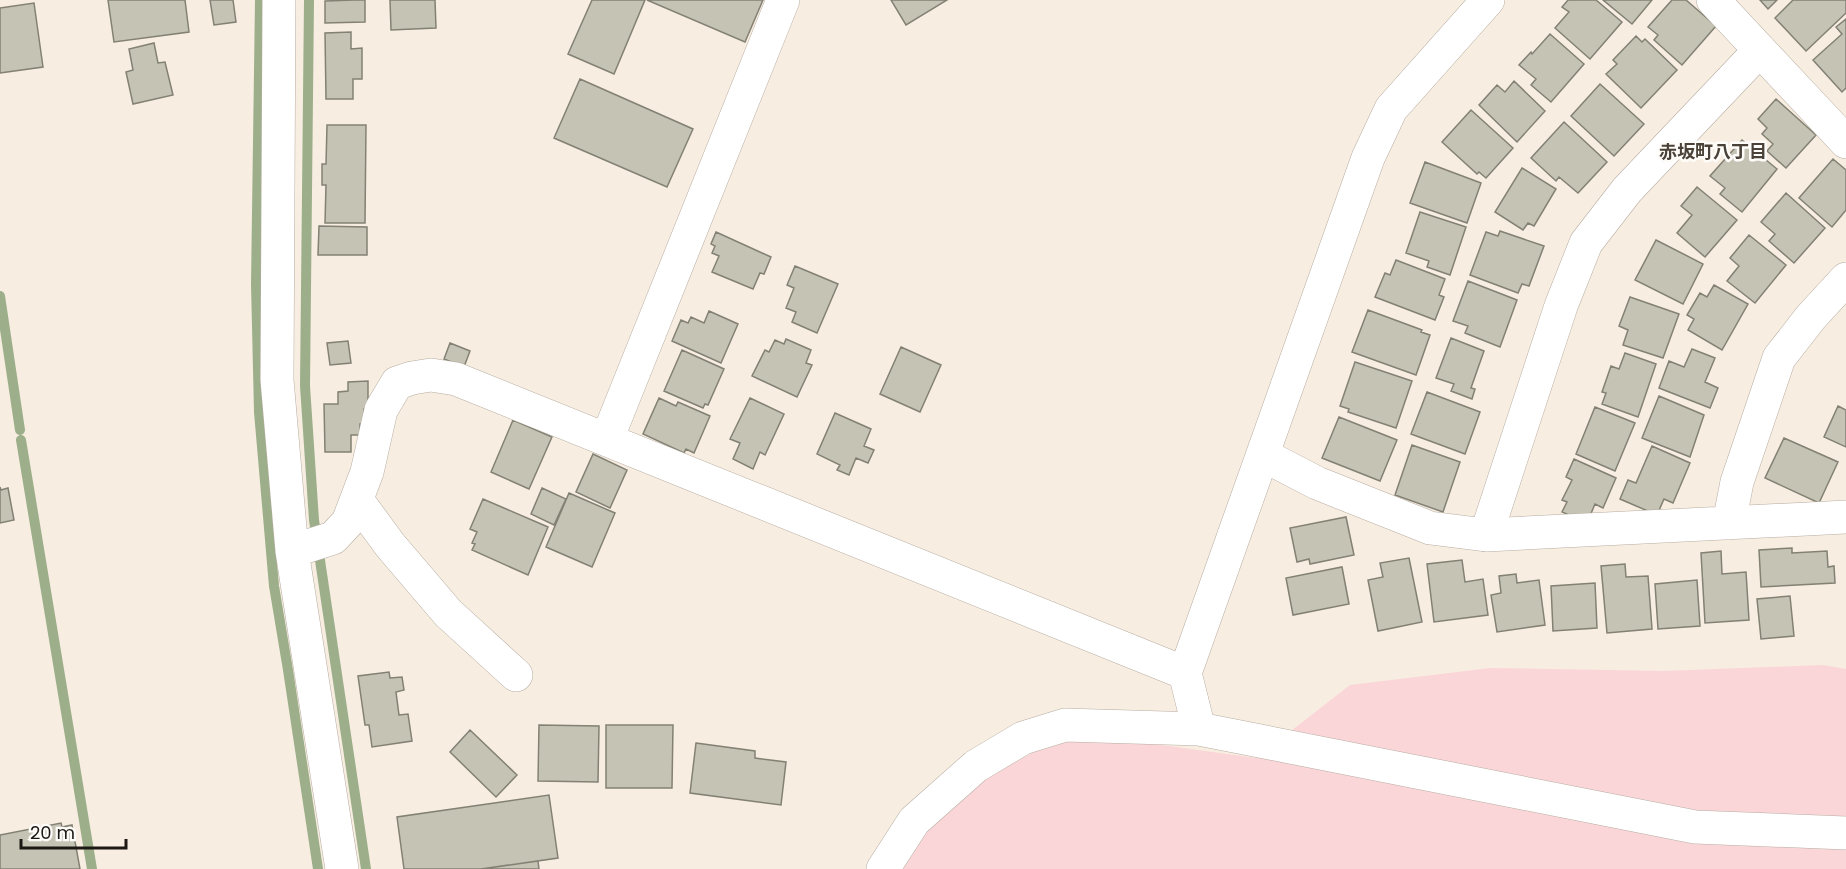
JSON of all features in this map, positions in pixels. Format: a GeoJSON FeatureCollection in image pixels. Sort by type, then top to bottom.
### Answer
{"type":"FeatureCollection","features":[{"type":"Feature","properties":{"kind":"street"},"geometry":{"type":"LineString","coordinates":[[279,0],[277,381],[311,545],[342,869]]}},
{"type":"Feature","properties":{"kind":"street"},"geometry":{"type":"LineString","coordinates":[[607,439],[783,0]]}},
{"type":"Feature","properties":{"kind":"street"},"geometry":{"type":"LineString","coordinates":[[1199,729],[1185,673],[1368,158],[1391,109],[1488,0]]}},
{"type":"Feature","properties":{"kind":"street"},"geometry":{"type":"LineString","coordinates":[[1713,0],[1846,142]]}},
{"type":"Feature","properties":{"kind":"street"},"geometry":{"type":"LineString","coordinates":[[1486,535],[1561,306],[1586,243],[1627,189],[1760,50]]}},
{"type":"Feature","properties":{"kind":"street"},"geometry":{"type":"LineString","coordinates":[[1729,523],[1737,483],[1779,358],[1811,317],[1846,279]]}},
{"type":"Feature","properties":{"kind":"street"},"geometry":{"type":"LineString","coordinates":[[311,545],[348,522],[367,472],[381,410],[397,383],[431,375],[456,379],[1185,673]]}},
{"type":"Feature","properties":{"kind":"street"},"geometry":{"type":"LineString","coordinates":[[1263,455],[1317,483],[1430,528],[1486,535],[1846,517]]}},
{"type":"Feature","properties":{"kind":"street"},"geometry":{"type":"LineString","coordinates":[[357,500],[390,544],[448,613],[516,675]]}},
{"type":"Feature","properties":{"kind":"street"},"geometry":{"type":"LineString","coordinates":[[883,869],[914,821],[976,766],[1023,738],[1065,725],[1199,729],[1695,827],[1846,833]]}},
{"type":"Feature","properties":{"kind":"shaded area"},"geometry":{"type":"Polygon","coordinates":[[[1823,665],[1846,669],[1846,869],[895,869],[950,802],[1009,765],[1059,739],[1119,739],[1256,758],[1350,685],[1490,668],[1664,671],[1823,665]]]}},
{"type":"Feature","properties":{"kind":"building"},"geometry":{"type":"Polygon","coordinates":[[[108,0],[185,0],[189,32],[114,42],[108,0]]]}},
{"type":"Feature","properties":{"kind":"building"},"geometry":{"type":"Polygon","coordinates":[[[210,0],[233,0],[236,22],[214,25],[210,0]]]}},
{"type":"Feature","properties":{"kind":"building"},"geometry":{"type":"Polygon","coordinates":[[[365,0],[365,22],[325,23],[325,1],[365,0]]]}},
{"type":"Feature","properties":{"kind":"building"},"geometry":{"type":"Polygon","coordinates":[[[390,0],[435,0],[436,28],[391,30],[390,0]]]}},
{"type":"Feature","properties":{"kind":"building"},"geometry":{"type":"Polygon","coordinates":[[[592,0],[645,0],[614,74],[568,54],[592,0]]]}},
{"type":"Feature","properties":{"kind":"building"},"geometry":{"type":"Polygon","coordinates":[[[647,0],[763,0],[745,42],[647,0]]]}},
{"type":"Feature","properties":{"kind":"building"},"geometry":{"type":"Polygon","coordinates":[[[891,0],[947,0],[906,25],[891,0]]]}},
{"type":"Feature","properties":{"kind":"building"},"geometry":{"type":"Polygon","coordinates":[[[1568,0],[1596,0],[1622,22],[1590,59],[1555,28],[1569,12],[1562,7],[1568,0]]]}},
{"type":"Feature","properties":{"kind":"building"},"geometry":{"type":"Polygon","coordinates":[[[1603,0],[1652,0],[1632,24],[1603,0]]]}},
{"type":"Feature","properties":{"kind":"building"},"geometry":{"type":"Polygon","coordinates":[[[1672,0],[1686,0],[1716,26],[1682,65],[1654,40],[1658,35],[1648,27],[1672,0]]]}},
{"type":"Feature","properties":{"kind":"building"},"geometry":{"type":"Polygon","coordinates":[[[1760,0],[1777,0],[1768,9],[1760,0]]]}},
{"type":"Feature","properties":{"kind":"building"},"geometry":{"type":"Polygon","coordinates":[[[1793,0],[1846,0],[1846,13],[1806,51],[1775,18],[1793,0]]]}},
{"type":"Feature","properties":{"kind":"building"},"geometry":{"type":"Polygon","coordinates":[[[34,3],[43,67],[0,73],[0,8],[34,3]]]}},
{"type":"Feature","properties":{"kind":"building"},"geometry":{"type":"Polygon","coordinates":[[[1846,19],[1846,88],[1842,92],[1813,60],[1842,34],[1836,27],[1846,19]]]}},
{"type":"Feature","properties":{"kind":"building"},"geometry":{"type":"Polygon","coordinates":[[[351,32],[351,49],[362,48],[362,79],[353,79],[353,99],[326,99],[325,33],[351,32]]]}},
{"type":"Feature","properties":{"kind":"building"},"geometry":{"type":"Polygon","coordinates":[[[1550,34],[1584,64],[1551,102],[1531,85],[1536,79],[1519,65],[1550,34]]]}},
{"type":"Feature","properties":{"kind":"building"},"geometry":{"type":"Polygon","coordinates":[[[1636,36],[1642,42],[1645,39],[1677,70],[1641,108],[1606,74],[1617,64],[1613,60],[1636,36]]]}},
{"type":"Feature","properties":{"kind":"building"},"geometry":{"type":"Polygon","coordinates":[[[154,43],[158,63],[165,62],[173,95],[133,104],[126,72],[133,70],[129,49],[154,43]]]}},
{"type":"Feature","properties":{"kind":"building"},"geometry":{"type":"Polygon","coordinates":[[[580,79],[693,129],[667,187],[554,138],[580,79]]]}},
{"type":"Feature","properties":{"kind":"building"},"geometry":{"type":"Polygon","coordinates":[[[1514,81],[1545,111],[1517,142],[1479,105],[1497,85],[1505,92],[1514,81]]]}},
{"type":"Feature","properties":{"kind":"building"},"geometry":{"type":"Polygon","coordinates":[[[1600,84],[1644,124],[1614,156],[1571,116],[1600,84]]]}},
{"type":"Feature","properties":{"kind":"building"},"geometry":{"type":"Polygon","coordinates":[[[1776,99],[1816,135],[1786,168],[1767,151],[1773,144],[1762,134],[1767,128],[1758,119],[1776,99]]]}},
{"type":"Feature","properties":{"kind":"building"},"geometry":{"type":"Polygon","coordinates":[[[1471,110],[1513,148],[1486,178],[1479,172],[1477,174],[1442,142],[1471,110]]]}},
{"type":"Feature","properties":{"kind":"building"},"geometry":{"type":"Polygon","coordinates":[[[1564,122],[1607,162],[1578,193],[1559,177],[1556,181],[1531,158],[1564,122]]]}},
{"type":"Feature","properties":{"kind":"building"},"geometry":{"type":"Polygon","coordinates":[[[327,125],[366,125],[365,223],[325,223],[326,185],[322,185],[322,164],[326,164],[327,125]]]}},
{"type":"Feature","properties":{"kind":"building"},"geometry":{"type":"Polygon","coordinates":[[[1742,140],[1777,169],[1742,212],[1720,194],[1725,188],[1710,176],[1742,140]]]}},
{"type":"Feature","properties":{"kind":"building"},"geometry":{"type":"Polygon","coordinates":[[[1833,159],[1846,170],[1846,210],[1832,227],[1799,198],[1833,159]]]}},
{"type":"Feature","properties":{"kind":"building"},"geometry":{"type":"Polygon","coordinates":[[[1425,162],[1481,183],[1467,223],[1410,203],[1425,162]]]}},
{"type":"Feature","properties":{"kind":"building"},"geometry":{"type":"Polygon","coordinates":[[[1522,168],[1556,189],[1534,226],[1528,223],[1523,230],[1495,212],[1522,168]]]}},
{"type":"Feature","properties":{"kind":"building"},"geometry":{"type":"Polygon","coordinates":[[[1697,187],[1737,220],[1705,257],[1677,233],[1692,215],[1681,206],[1697,187]]]}},
{"type":"Feature","properties":{"kind":"building"},"geometry":{"type":"Polygon","coordinates":[[[1786,193],[1825,228],[1794,263],[1769,241],[1775,234],[1761,222],[1786,193]]]}},
{"type":"Feature","properties":{"kind":"building"},"geometry":{"type":"Polygon","coordinates":[[[1420,212],[1466,227],[1450,275],[1427,267],[1429,261],[1406,253],[1420,212]]]}},
{"type":"Feature","properties":{"kind":"building"},"geometry":{"type":"Polygon","coordinates":[[[319,226],[367,227],[367,255],[318,255],[319,226]]]}},
{"type":"Feature","properties":{"kind":"building"},"geometry":{"type":"Polygon","coordinates":[[[1500,231],[1544,246],[1529,286],[1522,284],[1518,293],[1470,275],[1486,232],[1498,236],[1500,231]]]}},
{"type":"Feature","properties":{"kind":"building"},"geometry":{"type":"Polygon","coordinates":[[[716,232],[771,257],[764,274],[760,273],[753,289],[712,272],[719,256],[712,253],[715,246],[711,244],[716,232]]]}},
{"type":"Feature","properties":{"kind":"building"},"geometry":{"type":"Polygon","coordinates":[[[1749,235],[1786,265],[1755,303],[1727,281],[1739,266],[1730,258],[1749,235]]]}},
{"type":"Feature","properties":{"kind":"building"},"geometry":{"type":"Polygon","coordinates":[[[1656,240],[1703,264],[1683,304],[1635,280],[1656,240]]]}},
{"type":"Feature","properties":{"kind":"building"},"geometry":{"type":"Polygon","coordinates":[[[1396,260],[1445,279],[1439,295],[1444,297],[1435,320],[1375,297],[1385,273],[1390,275],[1396,260]]]}},
{"type":"Feature","properties":{"kind":"building"},"geometry":{"type":"Polygon","coordinates":[[[795,266],[838,284],[817,333],[792,322],[796,312],[786,308],[794,288],[787,285],[795,266]]]}},
{"type":"Feature","properties":{"kind":"building"},"geometry":{"type":"Polygon","coordinates":[[[1468,281],[1517,300],[1500,347],[1465,333],[1468,326],[1453,321],[1468,281]]]}},
{"type":"Feature","properties":{"kind":"building"},"geometry":{"type":"Polygon","coordinates":[[[1714,285],[1748,304],[1722,350],[1688,330],[1694,319],[1687,315],[1700,293],[1707,297],[1714,285]]]}},
{"type":"Feature","properties":{"kind":"building"},"geometry":{"type":"Polygon","coordinates":[[[1630,297],[1679,314],[1663,358],[1623,345],[1628,330],[1619,326],[1630,297]]]}},
{"type":"Feature","properties":{"kind":"building"},"geometry":{"type":"Polygon","coordinates":[[[1368,310],[1430,335],[1416,375],[1352,352],[1368,310]]]}},
{"type":"Feature","properties":{"kind":"building"},"geometry":{"type":"Polygon","coordinates":[[[709,311],[738,324],[721,363],[672,341],[681,320],[688,323],[691,317],[704,323],[709,311]]]}},
{"type":"Feature","properties":{"kind":"building"},"geometry":{"type":"Polygon","coordinates":[[[1451,338],[1484,351],[1471,388],[1475,389],[1472,399],[1451,391],[1454,384],[1436,378],[1451,338]]]}},
{"type":"Feature","properties":{"kind":"building"},"geometry":{"type":"Polygon","coordinates":[[[786,339],[811,350],[806,363],[812,365],[797,397],[752,376],[765,350],[769,352],[775,340],[784,344],[786,339]]]}},
{"type":"Feature","properties":{"kind":"building"},"geometry":{"type":"Polygon","coordinates":[[[348,341],[351,363],[330,365],[327,343],[348,341]]]}},
{"type":"Feature","properties":{"kind":"building"},"geometry":{"type":"Polygon","coordinates":[[[450,343],[470,351],[464,367],[444,359],[450,343]]]}},
{"type":"Feature","properties":{"kind":"building"},"geometry":{"type":"Polygon","coordinates":[[[901,347],[941,365],[920,412],[880,394],[901,347]]]}},
{"type":"Feature","properties":{"kind":"building"},"geometry":{"type":"Polygon","coordinates":[[[1692,349],[1715,358],[1705,382],[1718,388],[1710,408],[1659,388],[1669,361],[1684,367],[1692,349]]]}},
{"type":"Feature","properties":{"kind":"building"},"geometry":{"type":"Polygon","coordinates":[[[682,350],[724,369],[708,405],[705,404],[703,408],[664,391],[682,350]]]}},
{"type":"Feature","properties":{"kind":"building"},"geometry":{"type":"Polygon","coordinates":[[[1625,353],[1656,364],[1638,417],[1602,404],[1606,393],[1602,392],[1611,366],[1619,369],[1625,353]]]}},
{"type":"Feature","properties":{"kind":"building"},"geometry":{"type":"Polygon","coordinates":[[[1355,362],[1412,381],[1396,428],[1348,412],[1349,409],[1340,406],[1355,362]]]}},
{"type":"Feature","properties":{"kind":"building"},"geometry":{"type":"Polygon","coordinates":[[[368,381],[368,409],[364,409],[364,424],[360,424],[360,435],[351,435],[351,452],[325,452],[324,404],[338,404],[338,392],[348,391],[348,382],[368,381]]]}},
{"type":"Feature","properties":{"kind":"building"},"geometry":{"type":"Polygon","coordinates":[[[1427,392],[1480,412],[1465,454],[1411,434],[1427,392]]]}},
{"type":"Feature","properties":{"kind":"building"},"geometry":{"type":"Polygon","coordinates":[[[1659,396],[1704,415],[1690,457],[1642,438],[1659,396]]]}},
{"type":"Feature","properties":{"kind":"building"},"geometry":{"type":"Polygon","coordinates":[[[659,398],[676,406],[678,402],[710,416],[694,453],[686,449],[684,453],[643,434],[659,398]]]}},
{"type":"Feature","properties":{"kind":"building"},"geometry":{"type":"Polygon","coordinates":[[[750,398],[784,414],[765,455],[760,452],[753,469],[733,459],[740,443],[730,439],[750,398]]]}},
{"type":"Feature","properties":{"kind":"building"},"geometry":{"type":"Polygon","coordinates":[[[1838,406],[1846,410],[1846,447],[1824,437],[1838,406]]]}},
{"type":"Feature","properties":{"kind":"building"},"geometry":{"type":"Polygon","coordinates":[[[1595,407],[1635,423],[1615,471],[1576,454],[1595,407]]]}},
{"type":"Feature","properties":{"kind":"building"},"geometry":{"type":"Polygon","coordinates":[[[835,413],[871,429],[864,446],[874,450],[868,463],[856,458],[849,475],[837,470],[840,465],[817,454],[835,413]]]}},
{"type":"Feature","properties":{"kind":"building"},"geometry":{"type":"Polygon","coordinates":[[[1339,417],[1397,440],[1380,481],[1322,458],[1339,417]]]}},
{"type":"Feature","properties":{"kind":"building"},"geometry":{"type":"Polygon","coordinates":[[[513,420],[552,437],[529,489],[491,472],[513,420]]]}},
{"type":"Feature","properties":{"kind":"building"},"geometry":{"type":"Polygon","coordinates":[[[1784,438],[1838,462],[1819,503],[1765,478],[1784,438]]]}},
{"type":"Feature","properties":{"kind":"building"},"geometry":{"type":"Polygon","coordinates":[[[1412,445],[1460,462],[1443,512],[1395,495],[1412,445]]]}},
{"type":"Feature","properties":{"kind":"building"},"geometry":{"type":"Polygon","coordinates":[[[1652,446],[1690,463],[1673,503],[1664,499],[1657,515],[1620,499],[1628,480],[1636,483],[1652,446]]]}},
{"type":"Feature","properties":{"kind":"building"},"geometry":{"type":"Polygon","coordinates":[[[593,454],[627,470],[610,508],[576,492],[593,454]]]}},
{"type":"Feature","properties":{"kind":"building"},"geometry":{"type":"Polygon","coordinates":[[[1574,459],[1616,478],[1603,508],[1595,504],[1587,523],[1562,512],[1567,502],[1562,500],[1572,480],[1566,477],[1574,459]]]}},
{"type":"Feature","properties":{"kind":"building"},"geometry":{"type":"Polygon","coordinates":[[[0,487],[1,490],[8,488],[14,520],[0,523],[0,487]]]}},
{"type":"Feature","properties":{"kind":"building"},"geometry":{"type":"Polygon","coordinates":[[[542,488],[566,499],[554,525],[531,514],[542,488]]]}},
{"type":"Feature","properties":{"kind":"building"},"geometry":{"type":"Polygon","coordinates":[[[569,493],[615,513],[592,567],[546,547],[569,493]]]}},
{"type":"Feature","properties":{"kind":"building"},"geometry":{"type":"Polygon","coordinates":[[[483,499],[548,527],[528,575],[472,550],[475,544],[472,543],[477,532],[470,529],[483,499]]]}},
{"type":"Feature","properties":{"kind":"building"},"geometry":{"type":"Polygon","coordinates":[[[1346,517],[1354,555],[1310,564],[1309,559],[1297,562],[1290,528],[1346,517]]]}},
{"type":"Feature","properties":{"kind":"building"},"geometry":{"type":"Polygon","coordinates":[[[1792,548],[1792,553],[1827,551],[1828,567],[1834,566],[1835,583],[1761,587],[1759,550],[1792,548]]]}},
{"type":"Feature","properties":{"kind":"building"},"geometry":{"type":"Polygon","coordinates":[[[1721,551],[1722,574],[1746,572],[1749,620],[1705,623],[1701,553],[1721,551]]]}},
{"type":"Feature","properties":{"kind":"building"},"geometry":{"type":"Polygon","coordinates":[[[1409,558],[1422,622],[1378,631],[1368,580],[1383,577],[1380,563],[1409,558]]]}},
{"type":"Feature","properties":{"kind":"building"},"geometry":{"type":"Polygon","coordinates":[[[1462,560],[1465,582],[1483,579],[1488,615],[1434,622],[1427,564],[1462,560]]]}},
{"type":"Feature","properties":{"kind":"building"},"geometry":{"type":"Polygon","coordinates":[[[1625,564],[1626,577],[1648,576],[1652,629],[1607,633],[1601,566],[1625,564]]]}},
{"type":"Feature","properties":{"kind":"building"},"geometry":{"type":"Polygon","coordinates":[[[1342,567],[1349,604],[1293,615],[1286,578],[1342,567]]]}},
{"type":"Feature","properties":{"kind":"building"},"geometry":{"type":"Polygon","coordinates":[[[1516,574],[1517,583],[1539,580],[1545,625],[1497,632],[1491,595],[1501,593],[1499,576],[1516,574]]]}},
{"type":"Feature","properties":{"kind":"building"},"geometry":{"type":"Polygon","coordinates":[[[1697,580],[1700,626],[1658,629],[1655,584],[1697,580]]]}},
{"type":"Feature","properties":{"kind":"building"},"geometry":{"type":"Polygon","coordinates":[[[1595,583],[1597,628],[1553,631],[1551,586],[1595,583]]]}},
{"type":"Feature","properties":{"kind":"building"},"geometry":{"type":"Polygon","coordinates":[[[1790,596],[1794,636],[1761,639],[1757,599],[1790,596]]]}},
{"type":"Feature","properties":{"kind":"building"},"geometry":{"type":"Polygon","coordinates":[[[389,672],[390,678],[402,677],[404,690],[396,692],[399,715],[408,714],[412,741],[372,747],[369,725],[365,725],[358,676],[389,672]]]}},
{"type":"Feature","properties":{"kind":"building"},"geometry":{"type":"Polygon","coordinates":[[[539,725],[599,726],[598,782],[538,781],[539,725]]]}},
{"type":"Feature","properties":{"kind":"building"},"geometry":{"type":"Polygon","coordinates":[[[606,725],[673,725],[672,788],[606,788],[606,725]]]}},
{"type":"Feature","properties":{"kind":"building"},"geometry":{"type":"Polygon","coordinates":[[[470,730],[517,775],[496,797],[450,752],[470,730]]]}},
{"type":"Feature","properties":{"kind":"building"},"geometry":{"type":"Polygon","coordinates":[[[696,743],[755,751],[755,758],[786,762],[781,805],[690,793],[696,743]]]}},
{"type":"Feature","properties":{"kind":"building"},"geometry":{"type":"Polygon","coordinates":[[[549,795],[558,858],[481,869],[404,869],[397,817],[549,795]]]}},
{"type":"Feature","properties":{"kind":"building"},"geometry":{"type":"Polygon","coordinates":[[[61,823],[62,827],[72,825],[80,869],[0,869],[0,835],[61,823]]]}},
{"type":"Feature","properties":{"kind":"building"},"geometry":{"type":"Polygon","coordinates":[[[538,861],[539,869],[481,869],[538,861]]]}},
{"type":"Feature","properties":{"kind":"waterway"},"geometry":{"type":"LineString","coordinates":[[260,0],[256,284],[259,412],[274,586],[318,869]]}},
{"type":"Feature","properties":{"kind":"waterway"},"geometry":{"type":"LineString","coordinates":[[309,0],[305,386],[314,520],[366,869]]}},
{"type":"Feature","properties":{"kind":"waterway"},"geometry":{"type":"LineString","coordinates":[[0,296],[20,430]]}},
{"type":"Feature","properties":{"kind":"waterway"},"geometry":{"type":"LineString","coordinates":[[21,440],[92,869]]}},
{"type":"Feature","properties":{"kind":"district","name":"赤坂町八丁目"},"geometry":{"type":"Point","coordinates":[1713,151]}}]}
